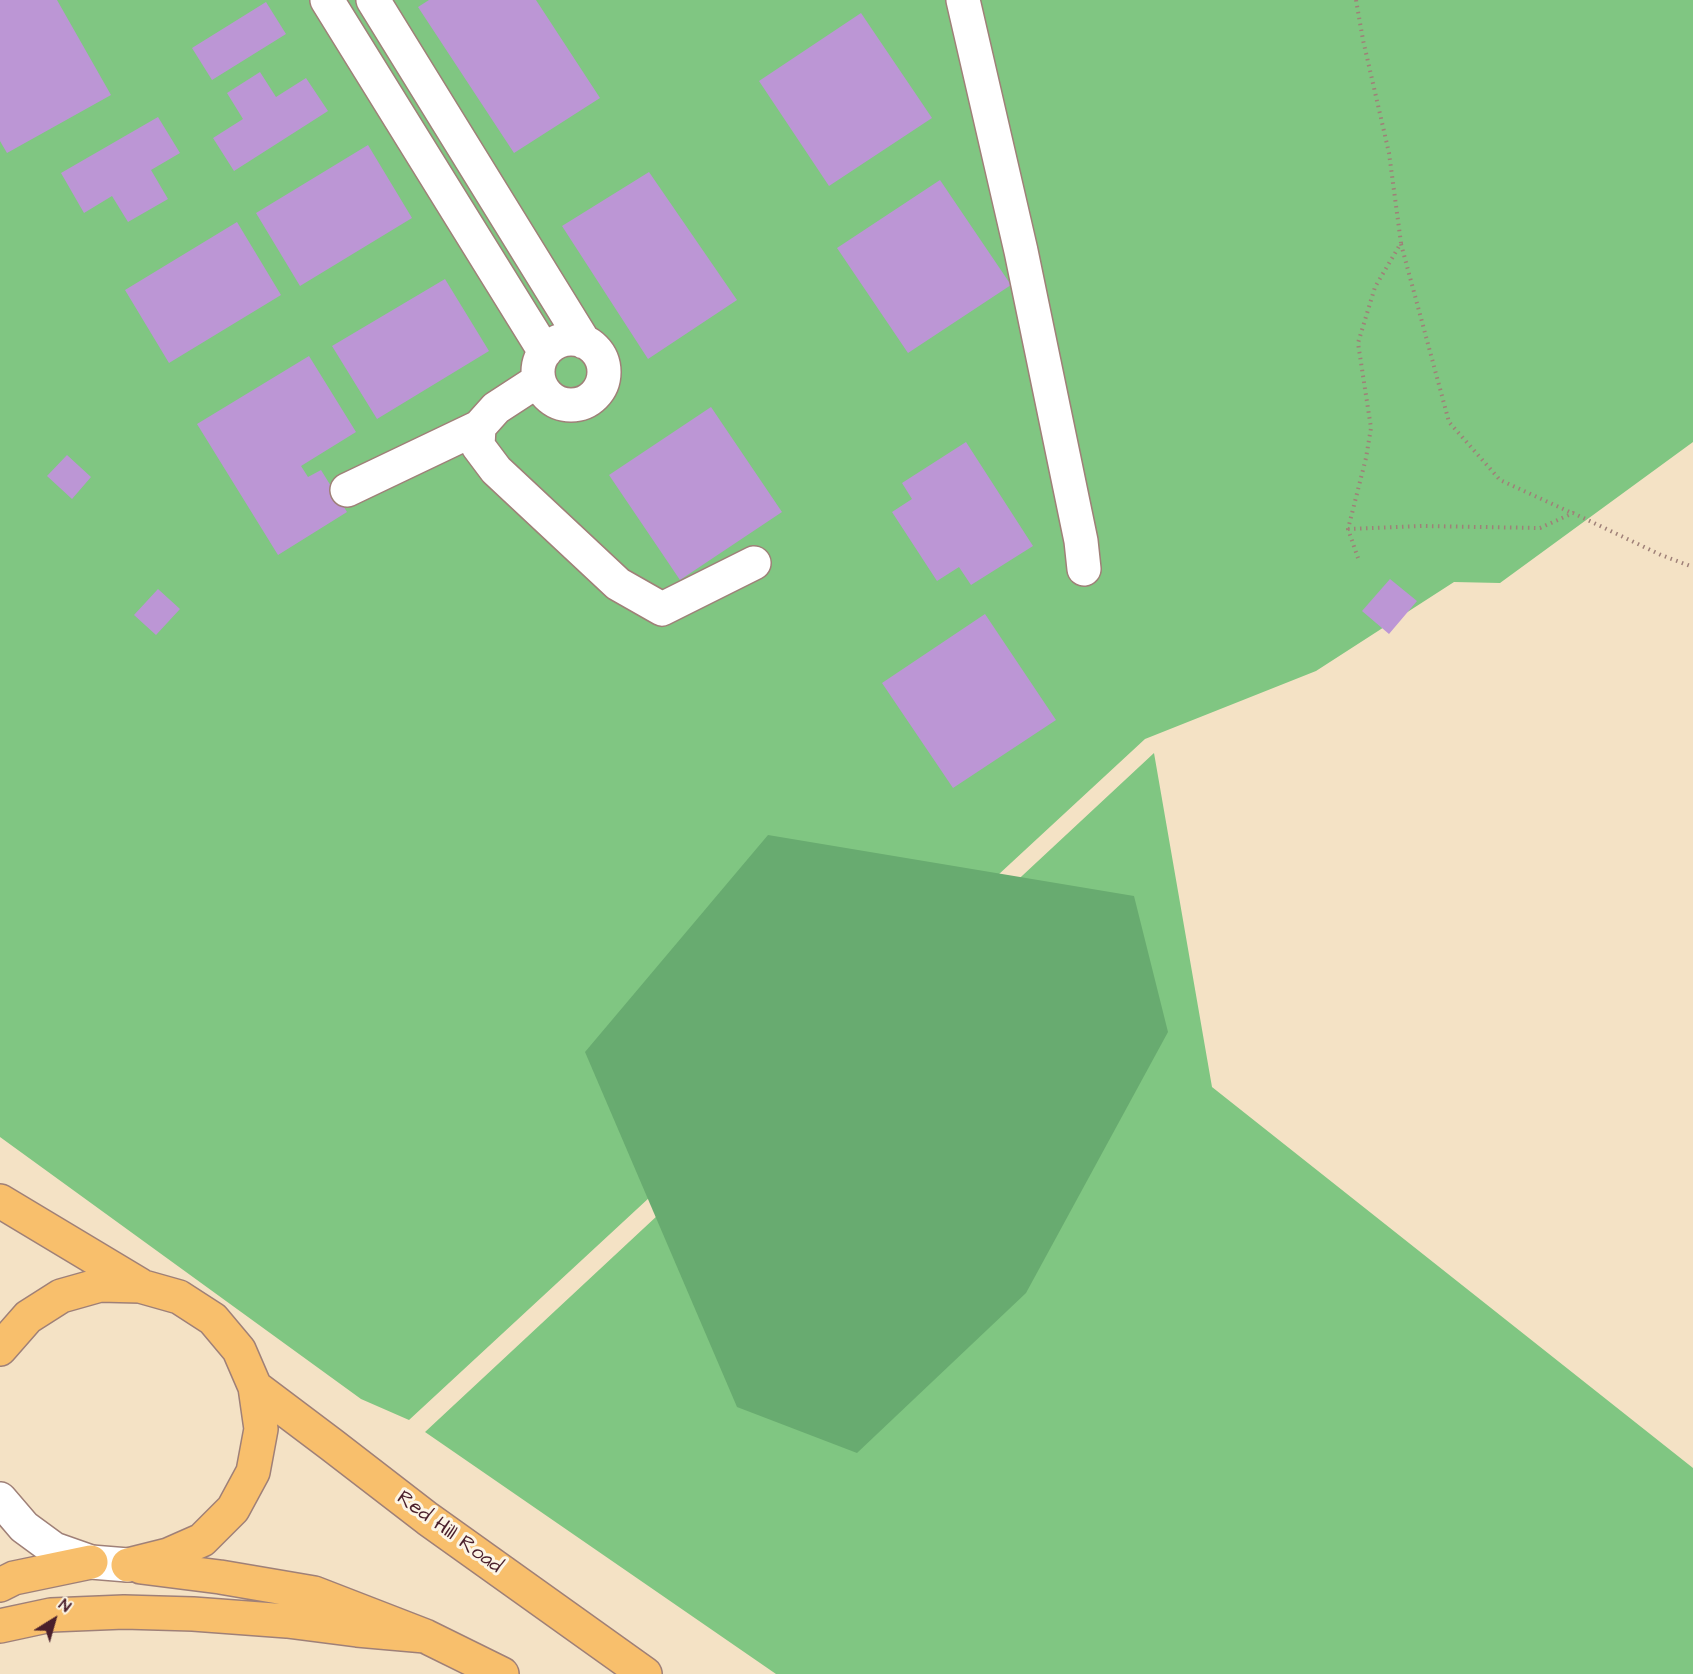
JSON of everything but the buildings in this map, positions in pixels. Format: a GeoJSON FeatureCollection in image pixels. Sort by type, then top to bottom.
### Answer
{"type":"FeatureCollection","features":[{"type":"Feature","properties":{"kind":"main road"},"geometry":{"type":"LineString","coordinates":[[0,1201],[140,1286]]}},
{"type":"Feature","properties":{"kind":"main road"},"geometry":{"type":"LineString","coordinates":[[0,1349],[28,1317],[62,1296],[100,1285],[140,1286],[179,1297],[213,1319],[239,1350],[255,1387],[261,1430],[253,1472],[233,1509],[202,1540],[168,1555],[128,1565]]}},
{"type":"Feature","properties":{"kind":"main road","name":"Red Hill Road"},"geometry":{"type":"LineString","coordinates":[[255,1387],[428,1519],[645,1674]]}},
{"type":"Feature","properties":{"kind":"main road"},"geometry":{"type":"LineString","coordinates":[[0,1585],[14,1578],[91,1562]]}},
{"type":"Feature","properties":{"kind":"main road"},"geometry":{"type":"LineString","coordinates":[[128,1565],[220,1577],[314,1593],[425,1636],[502,1674]]}},
{"type":"Feature","properties":{"kind":"main road"},"geometry":{"type":"LineString","coordinates":[[0,1626],[51,1615],[124,1612],[193,1614],[287,1621],[425,1636]]}},
{"type":"Feature","properties":{"kind":"street"},"geometry":{"type":"LineString","coordinates":[[342,5],[542,366],[543,390],[558,403],[578,405],[587,401],[596,394],[604,376],[599,355],[584,342],[373,0]]}},
{"type":"Feature","properties":{"kind":"street"},"geometry":{"type":"LineString","coordinates":[[963,0],[1021,251],[1081,541],[1084,569]]}},
{"type":"Feature","properties":{"kind":"street"},"geometry":{"type":"LineString","coordinates":[[347,490],[479,427],[495,408],[542,366],[553,345],[573,340],[584,342]]}},
{"type":"Feature","properties":{"kind":"street"},"geometry":{"type":"LineString","coordinates":[[479,427],[478,446],[496,470],[618,584],[662,609],[754,563]]}},
{"type":"Feature","properties":{"kind":"street"},"geometry":{"type":"LineString","coordinates":[[0,1498],[24,1527],[54,1549],[91,1562],[128,1565]]}},
{"type":"Feature","properties":{"kind":"path"},"geometry":{"type":"LineString","coordinates":[[1356,0],[1389,153],[1401,243],[1449,422],[1500,480],[1661,555],[1693,567]]}},
{"type":"Feature","properties":{"kind":"path"},"geometry":{"type":"LineString","coordinates":[[1358,558],[1348,528],[1366,458],[1371,428],[1358,343],[1375,287],[1401,243]]}},
{"type":"Feature","properties":{"kind":"path"},"geometry":{"type":"LineString","coordinates":[[1348,528],[1422,526],[1540,528],[1573,513]]}},
{"type":"Feature","properties":{"kind":"green space"},"geometry":{"type":"Polygon","coordinates":[[[0,0],[1693,0],[1693,442],[1500,583],[1454,582],[1316,671],[1145,739],[409,1420],[361,1399],[0,1137],[0,0]]]}},
{"type":"Feature","properties":{"kind":"green space"},"geometry":{"type":"Polygon","coordinates":[[[1154,753],[1212,1087],[1693,1468],[1693,1674],[776,1674],[425,1432],[1154,753]]]}},
{"type":"Feature","properties":{"kind":"green space"},"geometry":{"type":"Polygon","coordinates":[[[768,835],[1134,896],[1168,1032],[1026,1293],[857,1453],[737,1407],[585,1052],[768,835]]]}}]}
